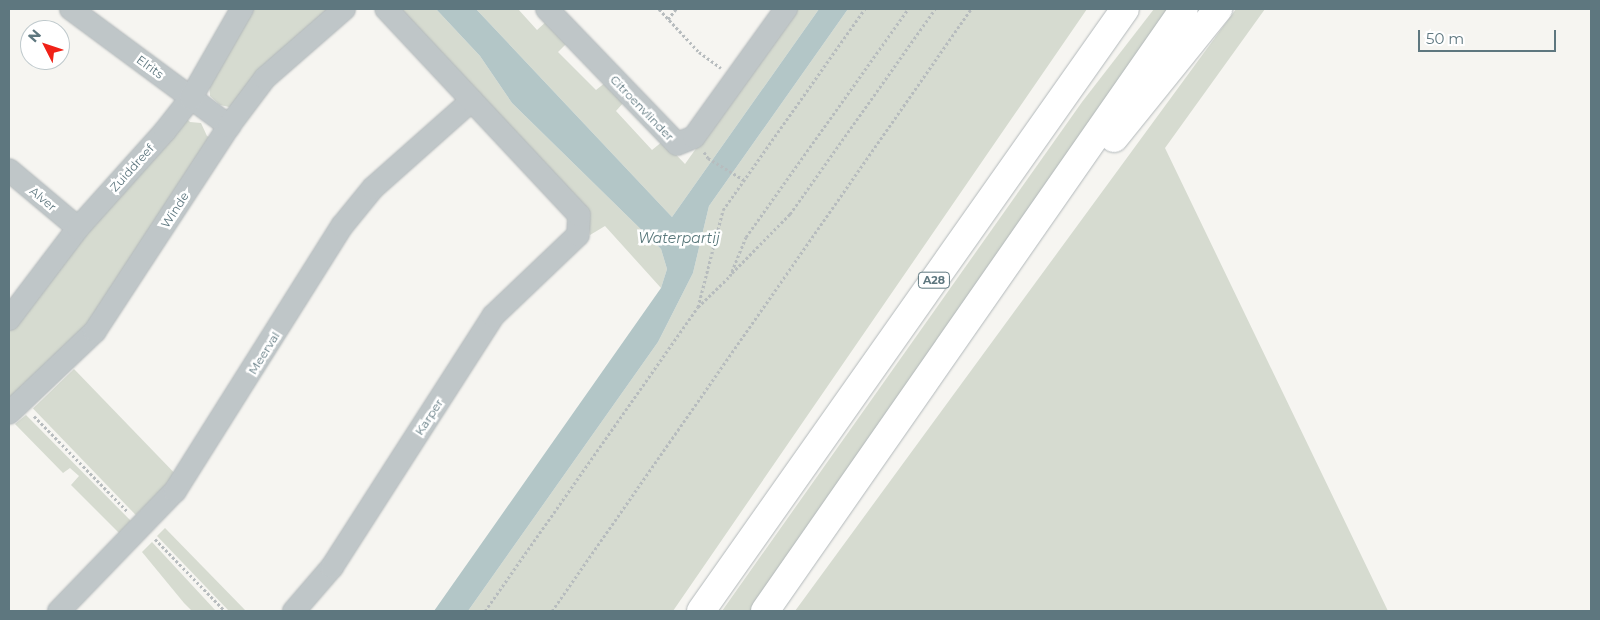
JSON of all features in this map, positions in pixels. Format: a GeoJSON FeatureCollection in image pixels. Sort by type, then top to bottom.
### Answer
{"type":"FeatureCollection","features":[{"type":"Feature","properties":{"kind":"highway","name":"A28"},"geometry":{"type":"LineString","coordinates":[[702,611],[1125,9]]}},
{"type":"Feature","properties":{"kind":"highway"},"geometry":{"type":"LineString","coordinates":[[765,611],[1184,9]]}},
{"type":"Feature","properties":{"kind":"highway"},"geometry":{"type":"LineString","coordinates":[[1006,266],[1182,57],[1218,9]]}},
{"type":"Feature","properties":{"kind":"street","name":"Elrits"},"geometry":{"type":"LineString","coordinates":[[71,9],[229,126]]}},
{"type":"Feature","properties":{"kind":"street","name":"Zuiddreef"},"geometry":{"type":"LineString","coordinates":[[9,319],[78,228],[165,131],[191,98],[242,9]]}},
{"type":"Feature","properties":{"kind":"street","name":"Winde"},"geometry":{"type":"LineString","coordinates":[[15,408],[95,331],[229,126],[265,78],[344,9]]}},
{"type":"Feature","properties":{"kind":"street"},"geometry":{"type":"LineString","coordinates":[[386,9],[472,100]]}},
{"type":"Feature","properties":{"kind":"street","name":"Citroenvlinder"},"geometry":{"type":"LineString","coordinates":[[547,9],[666,136],[678,144],[694,137],[786,9]]}},
{"type":"Feature","properties":{"kind":"street","name":"Karper"},"geometry":{"type":"LineString","coordinates":[[294,611],[332,567],[493,316],[578,235],[579,215],[472,100]]}},
{"type":"Feature","properties":{"kind":"street","name":"Meerval"},"geometry":{"type":"LineString","coordinates":[[59,611],[143,527],[175,491],[199,456],[342,226],[373,188],[472,100]]}},
{"type":"Feature","properties":{"kind":"street","name":"Alver"},"geometry":{"type":"LineString","coordinates":[[9,170],[78,228]]}},
{"type":"Feature","properties":{"kind":"path"},"geometry":{"type":"LineString","coordinates":[[659,9],[699,52],[723,70]]}},
{"type":"Feature","properties":{"kind":"path"},"geometry":{"type":"LineString","coordinates":[[668,19],[676,9]]}},
{"type":"Feature","properties":{"kind":"path"},"geometry":{"type":"LineString","coordinates":[[698,307],[723,210],[865,9]]}},
{"type":"Feature","properties":{"kind":"path"},"geometry":{"type":"LineString","coordinates":[[730,276],[746,237],[908,9]]}},
{"type":"Feature","properties":{"kind":"path"},"geometry":{"type":"LineString","coordinates":[[485,611],[698,307],[790,214],[935,9]]}},
{"type":"Feature","properties":{"kind":"path"},"geometry":{"type":"LineString","coordinates":[[552,611],[971,9]]}},
{"type":"Feature","properties":{"kind":"path"},"geometry":{"type":"LineString","coordinates":[[708,158],[744,180]]}},
{"type":"Feature","properties":{"kind":"path"},"geometry":{"type":"LineString","coordinates":[[15,408],[143,527],[225,611]]}},
{"type":"Feature","properties":{"kind":"shaded area"},"geometry":{"type":"Polygon","coordinates":[[[252,9],[334,9],[239,100],[229,107],[220,105],[210,96],[209,83],[252,9]]]}},
{"type":"Feature","properties":{"kind":"shaded area"},"geometry":{"type":"Polygon","coordinates":[[[397,9],[436,9],[480,56],[512,103],[661,249],[667,269],[661,288],[605,226],[590,235],[585,209],[397,9]]]}},
{"type":"Feature","properties":{"kind":"shaded area"},"geometry":{"type":"Polygon","coordinates":[[[476,9],[518,9],[537,30],[548,20],[568,42],[558,52],[596,90],[606,82],[624,102],[616,111],[652,150],[663,141],[685,164],[795,9],[819,9],[672,217],[476,9]]]}},
{"type":"Feature","properties":{"kind":"shaded area"},"geometry":{"type":"Polygon","coordinates":[[[848,9],[1087,9],[673,611],[468,611],[658,342],[693,273],[709,206],[848,9]]]}},
{"type":"Feature","properties":{"kind":"shaded area"},"geometry":{"type":"Polygon","coordinates":[[[1154,9],[1170,9],[752,611],[722,611],[1082,102],[1154,9]]]}},
{"type":"Feature","properties":{"kind":"shaded area"},"geometry":{"type":"Polygon","coordinates":[[[1236,9],[1265,9],[1165,148],[1388,611],[795,611],[1236,9]]]}},
{"type":"Feature","properties":{"kind":"shaded area"},"geometry":{"type":"Polygon","coordinates":[[[186,118],[190,122],[201,123],[207,136],[212,138],[89,327],[9,402],[9,331],[84,233],[186,118]]]}},
{"type":"Feature","properties":{"kind":"shaded area"},"geometry":{"type":"Polygon","coordinates":[[[74,369],[177,475],[136,515],[33,409],[74,369]]]}},
{"type":"Feature","properties":{"kind":"shaded area"},"geometry":{"type":"Polygon","coordinates":[[[26,415],[133,523],[120,534],[71,485],[79,476],[70,468],[63,473],[15,424],[26,415]]]}},
{"type":"Feature","properties":{"kind":"shaded area"},"geometry":{"type":"Polygon","coordinates":[[[165,528],[246,611],[229,611],[157,536],[165,528]]]}},
{"type":"Feature","properties":{"kind":"shaded area"},"geometry":{"type":"Polygon","coordinates":[[[152,542],[216,611],[192,611],[184,603],[142,552],[152,542]]]}},
{"type":"Feature","properties":{"kind":"water","name":"Waterpartij"},"geometry":{"type":"Polygon","coordinates":[[[436,9],[476,9],[672,217],[819,9],[848,9],[709,206],[693,273],[658,342],[468,611],[434,611],[661,288],[667,269],[661,249],[512,103],[480,56],[436,9]]]}}]}
